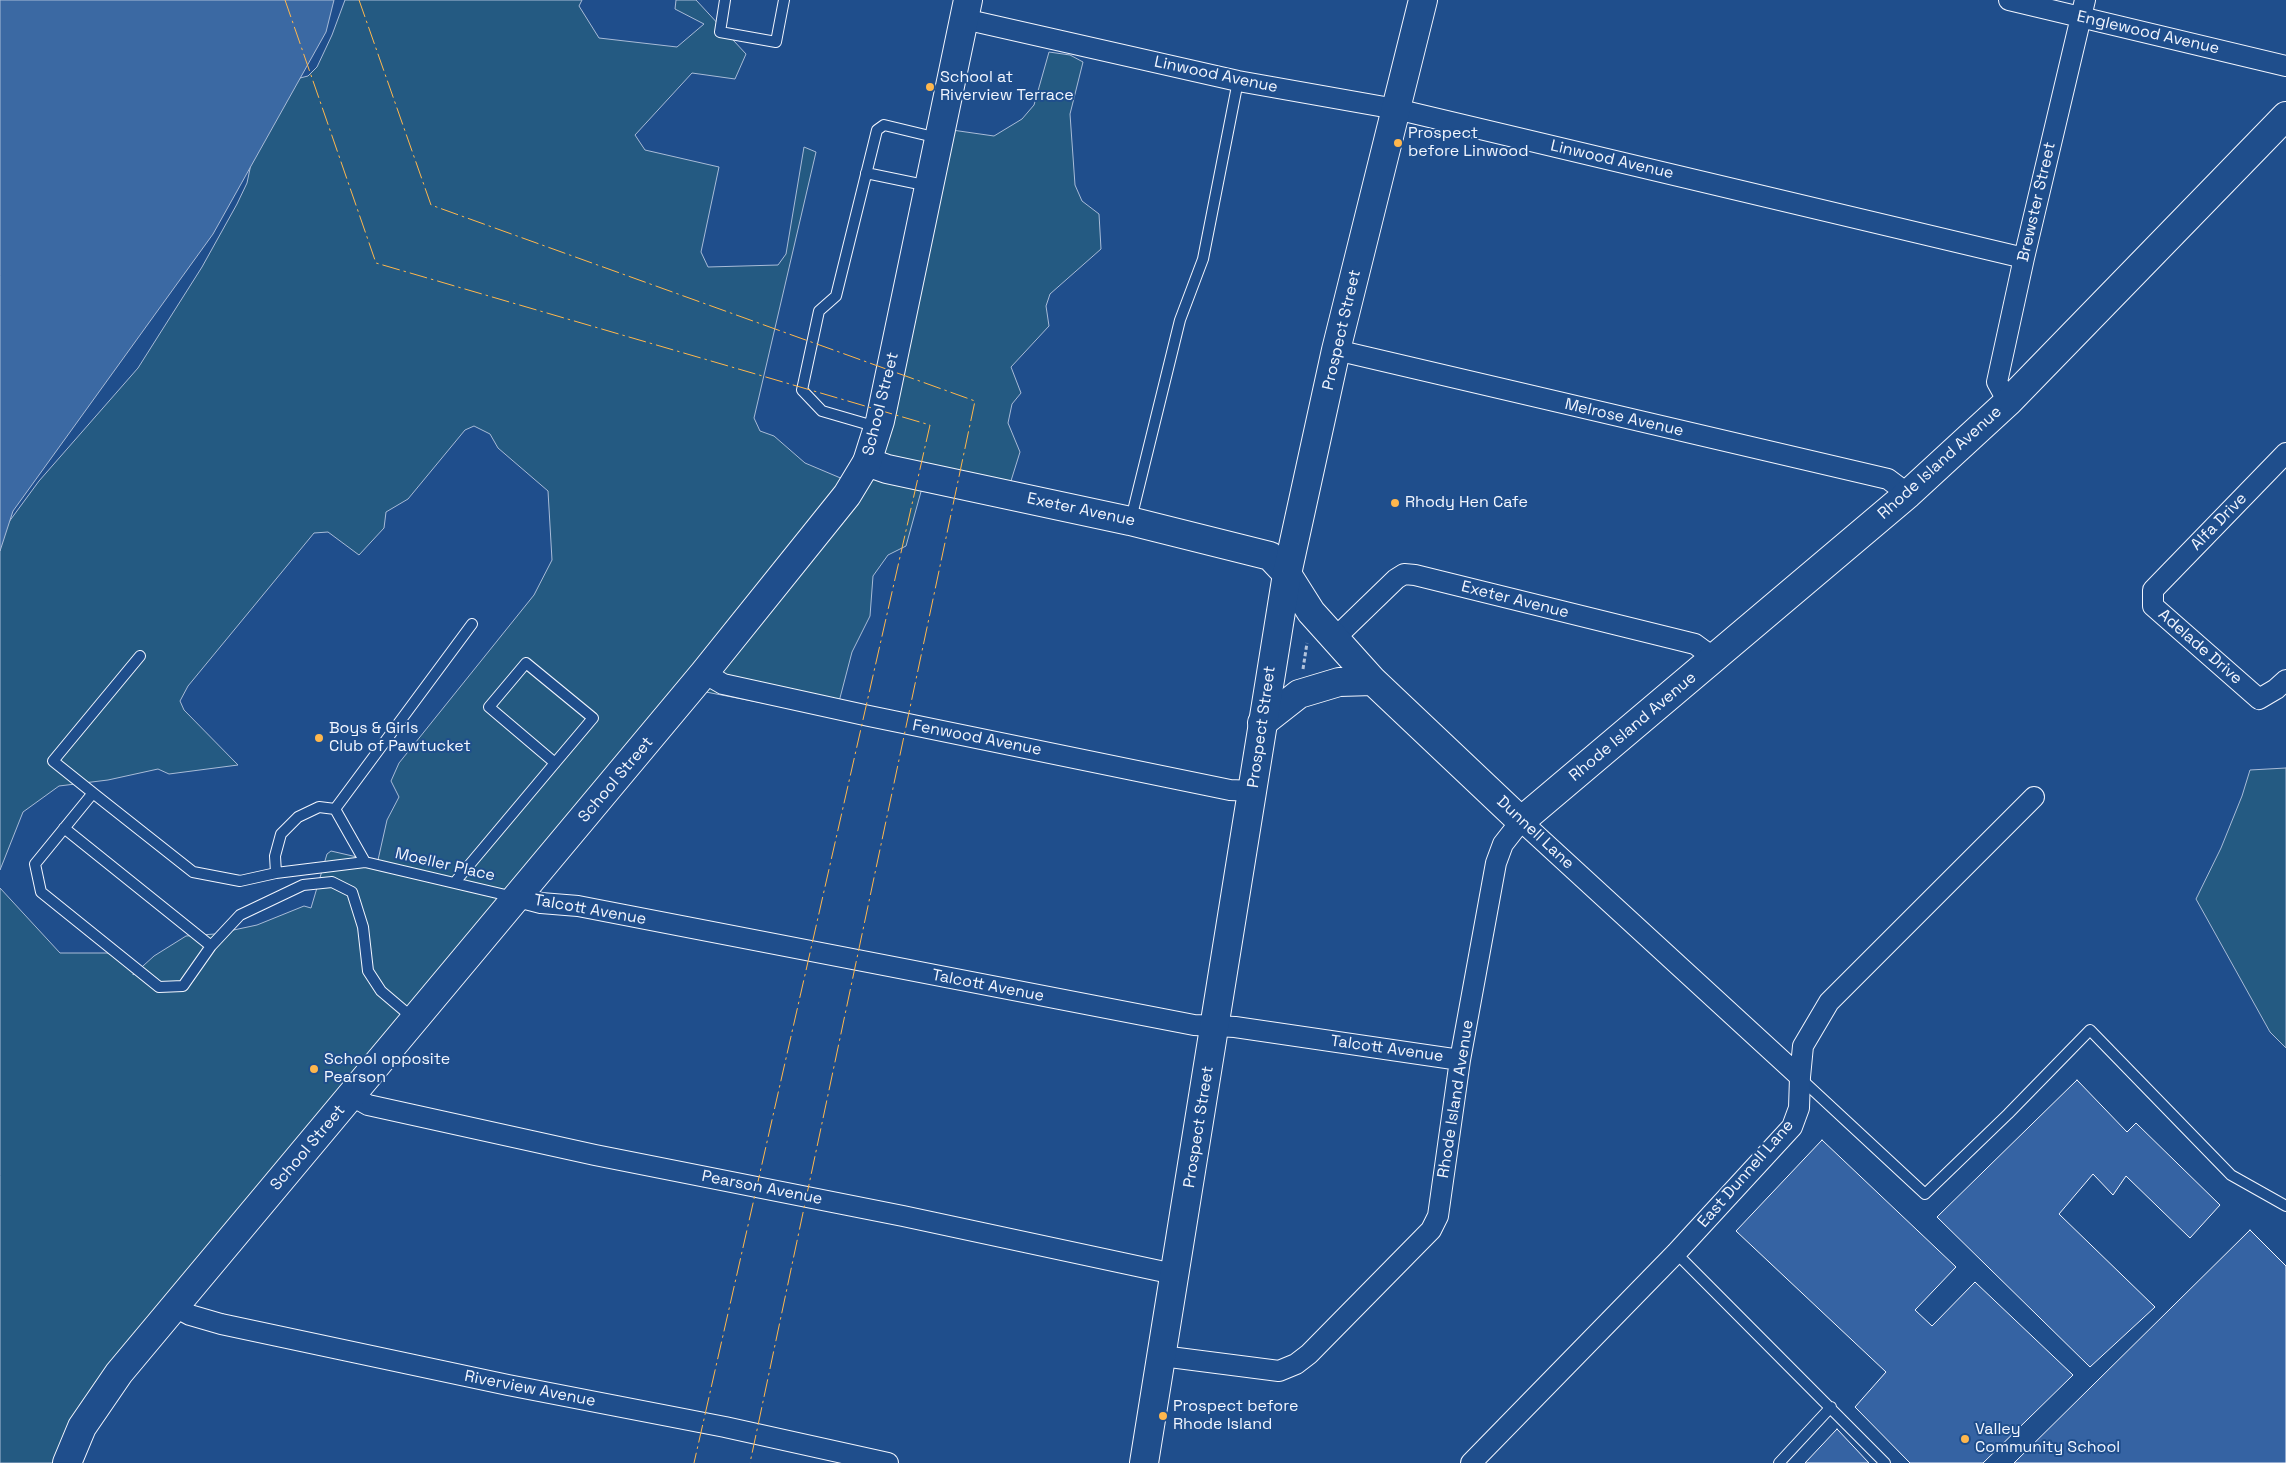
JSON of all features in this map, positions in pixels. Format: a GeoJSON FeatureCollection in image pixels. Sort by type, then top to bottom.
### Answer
{"type":"FeatureCollection","features":[{"type":"Feature","properties":{"kind":"main road","name":"Prospect Street"},"geometry":{"type":"LineString","coordinates":[[1144,1463],[1216,1026],[1262,723],[1287,574],[1336,350],[1422,0]]}},
{"type":"Feature","properties":{"kind":"main road","name":"School Street"},"geometry":{"type":"LineString","coordinates":[[67,1463],[82,1427],[119,1373],[704,673],[847,495],[867,462],[878,427],[966,10]]}},
{"type":"Feature","properties":{"kind":"main road","name":"Rhode Island Avenue"},"geometry":{"type":"LineString","coordinates":[[1521,821],[1908,494],[2008,402],[2286,116]]}},
{"type":"Feature","properties":{"kind":"main road","name":"Exeter Avenue"},"geometry":{"type":"LineString","coordinates":[[867,462],[887,469],[1130,521],[1270,556],[1287,574]]}},
{"type":"Feature","properties":{"kind":"main road","name":"Dunnell Lane"},"geometry":{"type":"LineString","coordinates":[[1287,574],[1311,612],[1373,681],[1521,821]]}},
{"type":"Feature","properties":{"kind":"main road"},"geometry":{"type":"LineString","coordinates":[[1262,723],[1299,694],[1339,682],[1373,681]]}},
{"type":"Feature","properties":{"kind":"street","name":"Englewood Avenue"},"geometry":{"type":"LineString","coordinates":[[2009,0],[2083,8],[2286,66]]}},
{"type":"Feature","properties":{"kind":"street","name":"Brewster Street"},"geometry":{"type":"LineString","coordinates":[[2008,402],[1998,382],[2024,258],[2083,8]]}},
{"type":"Feature","properties":{"kind":"street","name":"Linwood Avenue"},"geometry":{"type":"LineString","coordinates":[[966,10],[1238,81],[1396,109],[2024,258]]}},
{"type":"Feature","properties":{"kind":"street","name":"Melrose Avenue"},"geometry":{"type":"LineString","coordinates":[[1336,350],[1888,479],[1908,494]]}},
{"type":"Feature","properties":{"kind":"street","name":"Alfa Drive"},"geometry":{"type":"LineString","coordinates":[[2153,590],[2286,453]]}},
{"type":"Feature","properties":{"kind":"street","name":"Exeter Avenue"},"geometry":{"type":"LineString","coordinates":[[1335,638],[1396,579],[1404,574],[1409,574],[1695,644],[1714,658]]}},
{"type":"Feature","properties":{"kind":"street","name":"Adelade Drive"},"geometry":{"type":"LineString","coordinates":[[2153,590],[2154,606],[2259,699],[2276,689],[2286,680]]}},
{"type":"Feature","properties":{"kind":"street","name":"Fenwood Avenue"},"geometry":{"type":"LineString","coordinates":[[704,673],[723,684],[869,716],[1230,790],[1253,791]]}},
{"type":"Feature","properties":{"kind":"street","name":"East Dunnell Lane"},"geometry":{"type":"LineString","coordinates":[[1471,1463],[1676,1252],[1792,1127],[1799,1108],[1803,1046],[1829,1002],[2034,797]]}},
{"type":"Feature","properties":{"kind":"street","name":"Rhode Island Avenue"},"geometry":{"type":"LineString","coordinates":[[1162,1356],[1279,1371],[1296,1364],[1309,1354],[1431,1230],[1438,1216],[1460,1060],[1496,863],[1503,844],[1521,821]]}},
{"type":"Feature","properties":{"kind":"street","name":"Dunnell Lane"},"geometry":{"type":"LineString","coordinates":[[1521,821],[1800,1077]]}},
{"type":"Feature","properties":{"kind":"street","name":"Talcott Avenue"},"geometry":{"type":"LineString","coordinates":[[518,897],[541,903],[578,906],[1174,1022],[1216,1026],[1460,1060]]}},
{"type":"Feature","properties":{"kind":"street","name":"Pearson Avenue"},"geometry":{"type":"LineString","coordinates":[[352,1096],[368,1105],[595,1156],[902,1216],[1174,1274]]}},
{"type":"Feature","properties":{"kind":"street","name":"Riverview Avenue"},"geometry":{"type":"LineString","coordinates":[[175,1307],[190,1315],[221,1324],[508,1385],[724,1427],[888,1463]]}},
{"type":"Feature","properties":{"kind":"lane"},"geometry":{"type":"LineString","coordinates":[[725,0],[720,32],[776,42],[784,0]]}},
{"type":"Feature","properties":{"kind":"lane"},"geometry":{"type":"LineString","coordinates":[[1130,521],[1180,320],[1203,259],[1238,81]]}},
{"type":"Feature","properties":{"kind":"lane"},"geometry":{"type":"LineString","coordinates":[[878,427],[822,411],[802,390],[819,311],[836,296],[877,130],[884,125],[939,138]]}},
{"type":"Feature","properties":{"kind":"lane"},"geometry":{"type":"LineString","coordinates":[[866,173],[929,186]]}},
{"type":"Feature","properties":{"kind":"lane"},"geometry":{"type":"LineString","coordinates":[[335,809],[472,624]]}},
{"type":"Feature","properties":{"kind":"lane","name":"Moeller Place"},"geometry":{"type":"LineString","coordinates":[[140,656],[53,761],[193,872],[240,881],[276,872],[365,862],[518,897]]}},
{"type":"Feature","properties":{"kind":"lane"},"geometry":{"type":"LineString","coordinates":[[456,882],[593,718],[526,663],[489,708],[555,763]]}},
{"type":"Feature","properties":{"kind":"lane"},"geometry":{"type":"LineString","coordinates":[[92,793],[35,864],[41,892],[159,987],[183,986],[211,946],[240,915],[303,885],[332,882],[352,892],[363,927],[368,971],[381,991],[415,1020]]}},
{"type":"Feature","properties":{"kind":"lane"},"geometry":{"type":"LineString","coordinates":[[276,872],[275,856],[281,834],[298,817],[319,807],[335,809]]}},
{"type":"Feature","properties":{"kind":"lane"},"geometry":{"type":"LineString","coordinates":[[335,809],[365,862]]}},
{"type":"Feature","properties":{"kind":"lane"},"geometry":{"type":"LineString","coordinates":[[64,828],[211,946]]}},
{"type":"Feature","properties":{"kind":"lane"},"geometry":{"type":"LineString","coordinates":[[1800,1077],[1925,1194],[2008,1114],[2090,1030],[2231,1175],[2286,1206]]}},
{"type":"Feature","properties":{"kind":"lane"},"geometry":{"type":"LineString","coordinates":[[1676,1252],[1885,1463]]}},
{"type":"Feature","properties":{"kind":"lane"},"geometry":{"type":"LineString","coordinates":[[1779,1463],[1831,1408]]}},
{"type":"Feature","properties":{"kind":"path"},"geometry":{"type":"LineString","coordinates":[[1302,670],[1308,635]]}},
{"type":"Feature","properties":{"kind":"shaded area"},"geometry":{"type":"Polygon","coordinates":[[[0,0],[334,0],[326,32],[213,234],[13,511],[0,551],[0,0]]]}},
{"type":"Feature","properties":{"kind":"shaded area"},"geometry":{"type":"Polygon","coordinates":[[[345,0],[582,0],[579,6],[599,38],[677,47],[704,24],[675,9],[676,0],[696,0],[746,54],[735,79],[692,73],[635,135],[645,150],[719,167],[701,252],[708,267],[778,265],[786,254],[804,147],[816,152],[754,418],[760,431],[774,436],[805,463],[850,482],[860,471],[938,128],[994,136],[1022,119],[1034,105],[1049,52],[1070,55],[1083,62],[1070,114],[1075,185],[1082,201],[1099,214],[1101,249],[1050,294],[1046,306],[1049,326],[1011,367],[1021,393],[1012,404],[1008,423],[1020,452],[1005,500],[922,488],[906,546],[888,555],[873,576],[870,616],[852,652],[835,717],[706,692],[699,688],[346,1101],[67,1463],[0,1463],[0,888],[60,953],[107,953],[135,965],[133,975],[154,956],[186,936],[215,934],[257,925],[304,906],[311,908],[327,854],[331,851],[370,860],[378,860],[387,820],[399,797],[391,781],[399,763],[534,595],[552,560],[548,491],[498,448],[490,434],[474,426],[465,430],[408,499],[386,512],[384,528],[359,555],[328,532],[314,533],[188,686],[180,701],[184,710],[238,765],[169,774],[158,769],[108,780],[59,786],[23,812],[0,870],[0,534],[39,481],[138,368],[202,267],[237,204],[247,183],[251,164],[296,79],[308,76],[317,67],[332,35],[345,0]]]}},
{"type":"Feature","properties":{"kind":"shaded area"},"geometry":{"type":"Polygon","coordinates":[[[2286,768],[2286,1048],[2270,1032],[2196,899],[2221,848],[2242,796],[2250,770],[2286,768]]]}},
{"type":"Feature","properties":{"kind":"building"},"geometry":{"type":"Polygon","coordinates":[[[2077,1080],[2127,1132],[2136,1123],[2220,1205],[2190,1238],[2126,1176],[2113,1195],[2093,1174],[2059,1214],[2155,1307],[2090,1367],[1937,1217],[2077,1080]]]}},
{"type":"Feature","properties":{"kind":"building"},"geometry":{"type":"Polygon","coordinates":[[[1822,1140],[1956,1267],[1915,1310],[1932,1326],[1975,1282],[2073,1375],[1983,1463],[1910,1463],[1855,1407],[1886,1372],[1736,1231],[1822,1140]]]}},
{"type":"Feature","properties":{"kind":"building"},"geometry":{"type":"Polygon","coordinates":[[[2250,1230],[2286,1266],[2286,1463],[2014,1463],[2250,1230]]]}},
{"type":"Feature","properties":{"kind":"building"},"geometry":{"type":"Polygon","coordinates":[[[1837,1429],[1869,1463],[1805,1463],[1837,1429]]]}},
{"type":"Feature","properties":{"kind":"power"},"geometry":{"type":"LineString","coordinates":[[285,0],[376,263],[930,425],[694,1463]]}},
{"type":"Feature","properties":{"kind":"power"},"geometry":{"type":"LineString","coordinates":[[359,0],[431,205],[975,401],[750,1463]]}},
{"type":"Feature","properties":{"kind":"place","name":"School at Riverview Terrace"},"geometry":{"type":"Point","coordinates":[930,87]}},
{"type":"Feature","properties":{"kind":"place","name":"Prospect before Linwood"},"geometry":{"type":"Point","coordinates":[1398,143]}},
{"type":"Feature","properties":{"kind":"place","name":"Rhody Hen Cafe"},"geometry":{"type":"Point","coordinates":[1395,503]}},
{"type":"Feature","properties":{"kind":"place","name":"Boys & Girls Club of Pawtucket"},"geometry":{"type":"Point","coordinates":[319,738]}},
{"type":"Feature","properties":{"kind":"place","name":"School opposite Pearson"},"geometry":{"type":"Point","coordinates":[314,1069]}},
{"type":"Feature","properties":{"kind":"place","name":"Prospect before Rhode Island"},"geometry":{"type":"Point","coordinates":[1163,1416]}},
{"type":"Feature","properties":{"kind":"place","name":"Valley Community School"},"geometry":{"type":"Point","coordinates":[1965,1439]}}]}
